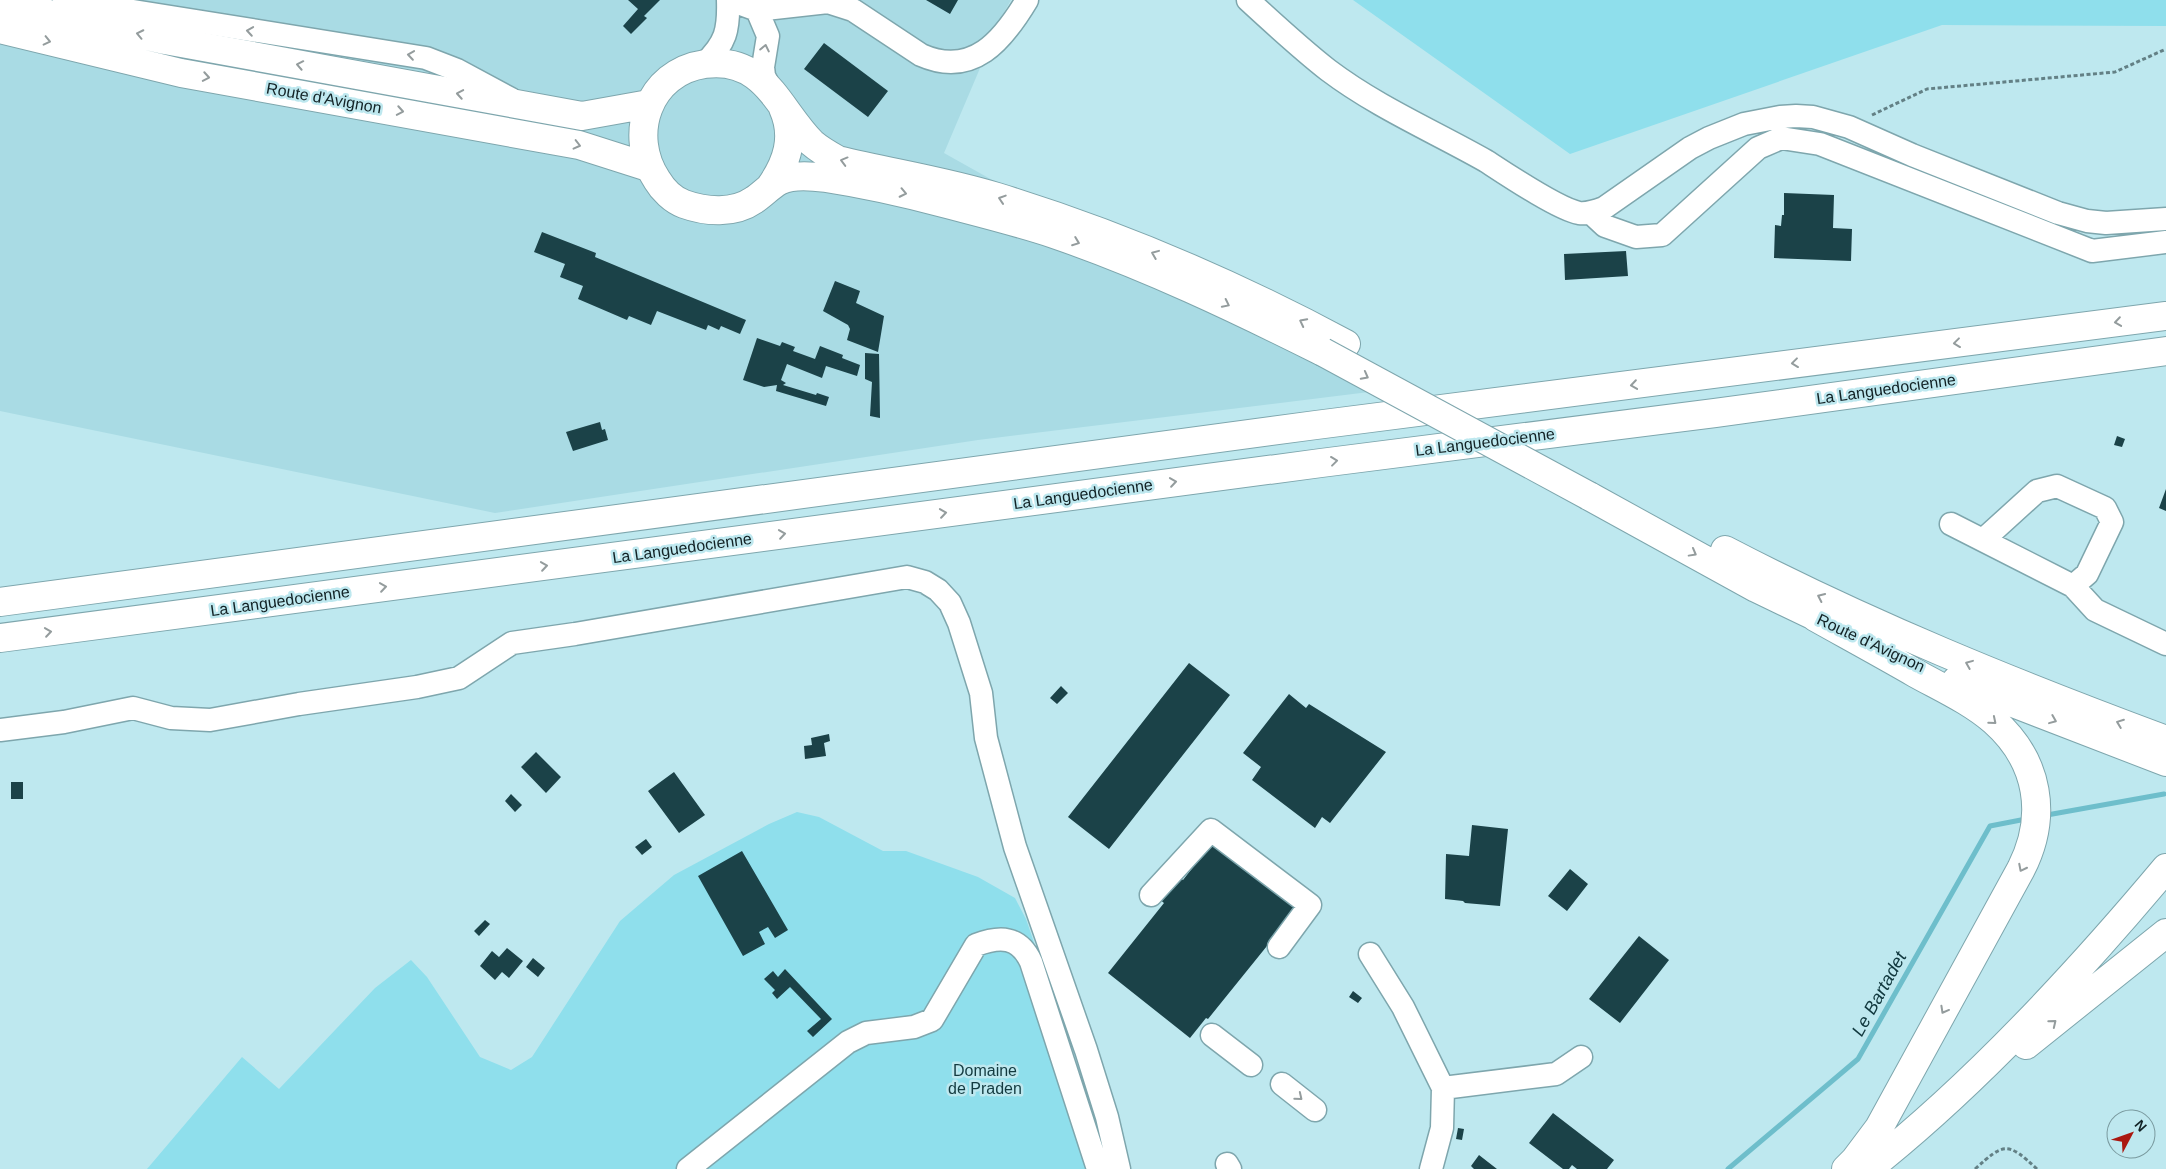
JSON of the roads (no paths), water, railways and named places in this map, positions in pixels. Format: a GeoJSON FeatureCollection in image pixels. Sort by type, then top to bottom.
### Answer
{"type":"FeatureCollection","features":[{"type":"Feature","properties":{"kind":"main road","name":"Route d'Avignon"},"geometry":{"type":"LineString","coordinates":[[0,3],[165,40],[582,116],[650,104]]}},
{"type":"Feature","properties":{"kind":"main road","name":"Route d'Avignon"},"geometry":{"type":"LineString","coordinates":[[0,30],[181,73],[579,145],[648,167]]}},
{"type":"Feature","properties":{"kind":"main road"},"geometry":{"type":"LineString","coordinates":[[1334,348],[1144,268],[1054,234],[1003,218],[904,193],[816,177],[789,178],[781,180],[751,202],[728,210],[704,210],[680,202],[661,188],[648,167],[642,146],[643,124],[650,104],[659,89],[672,77],[687,69],[704,64],[722,64],[739,67],[755,75],[774,93],[810,142],[827,155],[838,160],[996,197],[1114,237],[1186,266],[1243,292],[1334,348],[1592,488]]}},
{"type":"Feature","properties":{"kind":"main road"},"geometry":{"type":"LineString","coordinates":[[770,187],[781,171],[788,153],[790,133],[786,116],[774,93]]}},
{"type":"Feature","properties":{"kind":"main road"},"geometry":{"type":"LineString","coordinates":[[0,602],[1316,425],[2166,316]]}},
{"type":"Feature","properties":{"kind":"main road","name":"La Languedocienne"},"geometry":{"type":"LineString","coordinates":[[0,638],[1321,462],[1715,414],[2166,351]]}},
{"type":"Feature","properties":{"kind":"main road","name":"Route d'Avignon"},"geometry":{"type":"LineString","coordinates":[[1592,488],[1756,588],[1815,617],[1949,678],[2166,762]]}},
{"type":"Feature","properties":{"kind":"main road","name":"Route d'Avignon"},"geometry":{"type":"LineString","coordinates":[[1592,488],[1927,646],[2166,740]]}},
{"type":"Feature","properties":{"kind":"main road"},"geometry":{"type":"LineString","coordinates":[[1815,617],[1967,702],[1992,720],[2007,734],[2025,760],[2031,774],[2037,810],[2032,843],[2021,869],[1878,1128],[1846,1169]]}},
{"type":"Feature","properties":{"kind":"main road"},"geometry":{"type":"LineString","coordinates":[[1868,1169],[1951,1097],[2028,1021],[2108,935],[2166,868]]}},
{"type":"Feature","properties":{"kind":"main road"},"geometry":{"type":"LineString","coordinates":[[1891,1150],[1985,1079],[2166,933]]}},
{"type":"Feature","properties":{"kind":"street"},"geometry":{"type":"LineString","coordinates":[[64,0],[426,58],[457,70],[512,100],[535,108]]}},
{"type":"Feature","properties":{"kind":"street"},"geometry":{"type":"LineString","coordinates":[[704,64],[719,50],[726,35],[729,19],[729,0],[757,10],[828,2],[853,10],[921,55],[952,62],[965,61],[992,46],[1009,29],[1027,0]]}},
{"type":"Feature","properties":{"kind":"street"},"geometry":{"type":"LineString","coordinates":[[1248,0],[1291,40],[1329,70],[1373,100],[1558,204],[1578,212],[1591,213],[1604,208],[1690,148],[1727,130],[1761,120],[1796,116],[1813,117],[1850,127],[1912,155],[2058,213],[2087,221],[2106,223],[2166,219]]}},
{"type":"Feature","properties":{"kind":"street"},"geometry":{"type":"LineString","coordinates":[[757,10],[768,36],[763,67],[764,76],[774,93]]}},
{"type":"Feature","properties":{"kind":"street"},"geometry":{"type":"LineString","coordinates":[[1591,213],[1605,226],[1636,237],[1662,235],[1758,148],[1781,138],[1820,144],[2092,251],[2166,242]]}},
{"type":"Feature","properties":{"kind":"street"},"geometry":{"type":"LineString","coordinates":[[1983,540],[2038,491],[2057,486],[2106,508],[2112,522],[2087,574],[2073,586]]}},
{"type":"Feature","properties":{"kind":"street"},"geometry":{"type":"LineString","coordinates":[[1951,524],[2073,586],[2094,610],[2166,644]]}},
{"type":"Feature","properties":{"kind":"street"},"geometry":{"type":"LineString","coordinates":[[0,730],[64,722],[133,708],[171,718],[210,720],[299,704],[417,687],[459,678],[512,643],[575,634],[907,577],[918,579],[930,585],[945,597],[959,623],[980,693],[986,738],[1015,847],[1086,1050],[1107,1117],[1109,1166]]}},
{"type":"Feature","properties":{"kind":"street"},"geometry":{"type":"LineString","coordinates":[[1151,895],[1211,830],[1310,905],[1279,947]]}},
{"type":"Feature","properties":{"kind":"street"},"geometry":{"type":"LineString","coordinates":[[688,1169],[848,1042],[866,1033],[914,1027],[932,1020],[976,945],[993,939],[1007,940],[1025,948],[1109,1166]]}},
{"type":"Feature","properties":{"kind":"street"},"geometry":{"type":"LineString","coordinates":[[1370,954],[1403,1007],[1443,1088],[1442,1128],[1430,1169]]}},
{"type":"Feature","properties":{"kind":"street"},"geometry":{"type":"LineString","coordinates":[[1212,1035],[1251,1065]]}},
{"type":"Feature","properties":{"kind":"street"},"geometry":{"type":"LineString","coordinates":[[1443,1088],[1556,1074],[1581,1056]]}},
{"type":"Feature","properties":{"kind":"street"},"geometry":{"type":"LineString","coordinates":[[1282,1084],[1315,1110]]}},
{"type":"Feature","properties":{"kind":"waterway","name":"Le Bartadet"},"geometry":{"type":"LineString","coordinates":[[2047,815],[2164,794]]}},
{"type":"Feature","properties":{"kind":"waterway","name":"Le Bartadet"},"geometry":{"type":"LineString","coordinates":[[1728,1169],[1858,1059],[1990,826],[2026,819]]}},
{"type":"Feature","properties":{"kind":"park label","name":"Domaine de Praden"},"geometry":{"type":"Point","coordinates":[985,1079]}}]}
